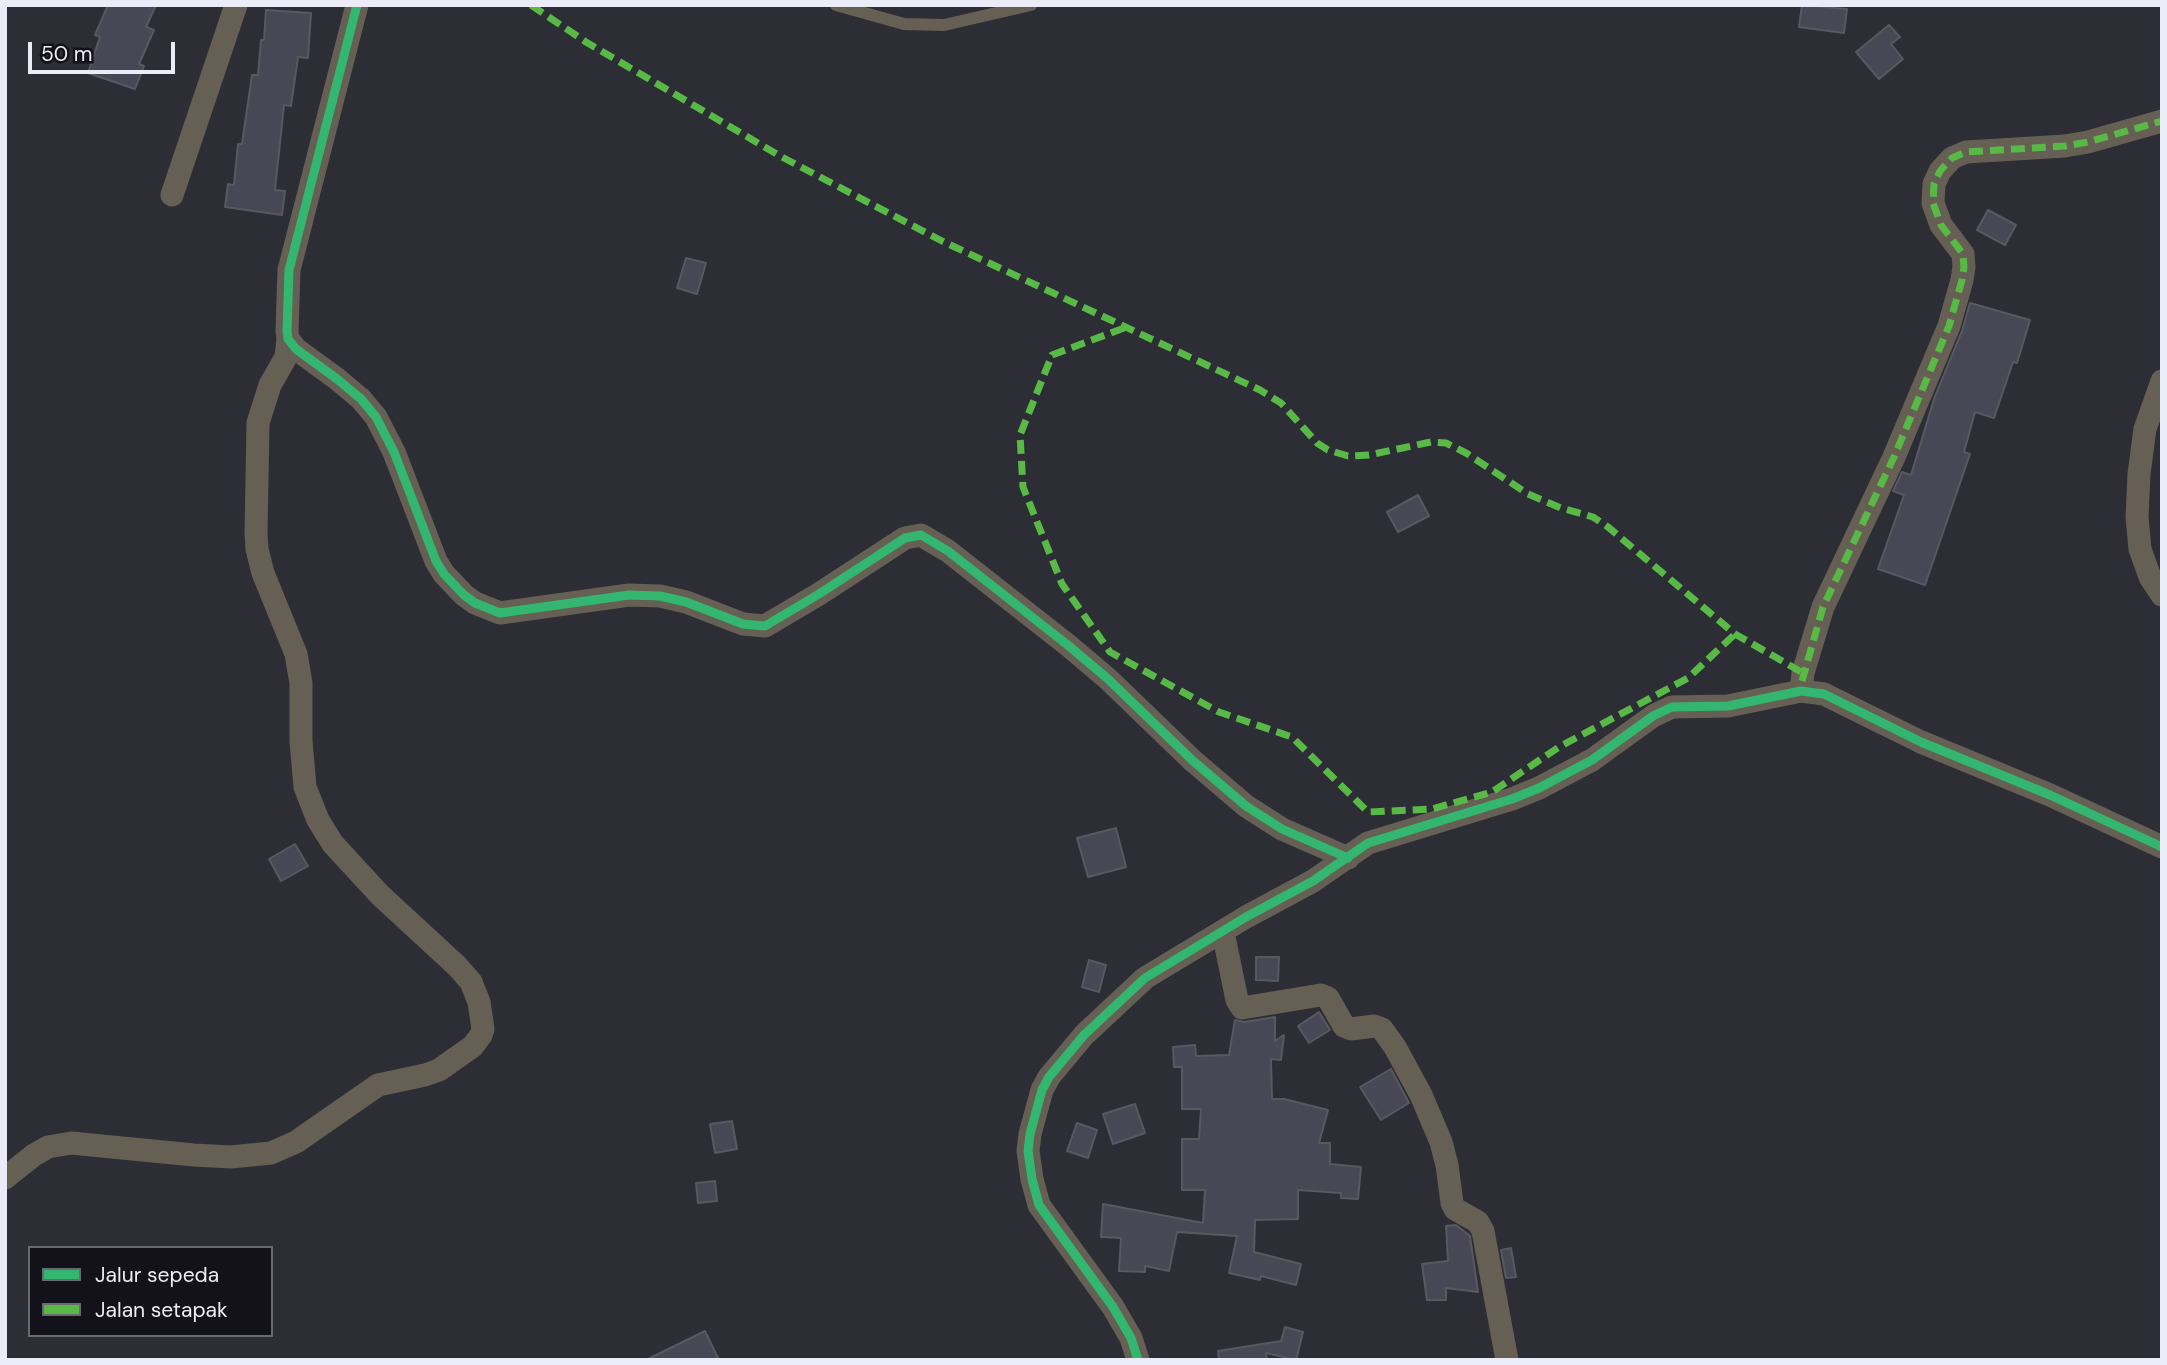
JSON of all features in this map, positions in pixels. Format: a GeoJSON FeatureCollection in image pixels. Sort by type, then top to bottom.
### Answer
{"type":"FeatureCollection","features":[{"type":"Feature","properties":{"kind":"street"},"geometry":{"type":"LineString","coordinates":[[172,195],[236,5]]}},
{"type":"Feature","properties":{"kind":"street"},"geometry":{"type":"LineString","coordinates":[[5,1178],[48,1147],[71,1143],[231,1157],[271,1153],[296,1142],[378,1085],[439,1070],[473,1046],[483,1029],[479,1002],[471,982],[380,895],[333,844],[318,820],[305,787],[298,664],[262,573],[256,534],[258,423],[270,385],[286,357],[289,270],[356,5]]}},
{"type":"Feature","properties":{"kind":"street"},"geometry":{"type":"LineString","coordinates":[[1801,691],[1803,673],[1823,607],[1894,457],[1949,326],[1962,280],[1963,254],[1941,225],[1933,203],[1934,184],[1940,171],[1952,158],[1966,152],[2064,146],[2162,121]]}},
{"type":"Feature","properties":{"kind":"street"},"geometry":{"type":"LineString","coordinates":[[288,340],[361,400],[376,417],[394,452],[436,561],[452,583],[483,608],[500,613],[629,595],[660,596],[685,602],[743,624],[765,626],[905,538],[920,535],[948,551],[1077,653],[1192,760],[1246,806],[1282,829],[1348,858]]}},
{"type":"Feature","properties":{"kind":"street"},"geometry":{"type":"LineString","coordinates":[[2162,381],[2145,429],[2138,474],[2137,517],[2140,550],[2150,577],[2162,595]]}},
{"type":"Feature","properties":{"kind":"street"},"geometry":{"type":"LineString","coordinates":[[1138,1360],[1128,1332],[1113,1307],[1039,1205],[1029,1165],[1030,1133],[1042,1090],[1049,1077],[1084,1034],[1145,978],[1173,959],[1313,881],[1368,843],[1512,799],[1565,776],[1653,716],[1672,707],[1728,706],[1801,691],[1824,694],[1921,742],[2050,795],[2162,847]]}},
{"type":"Feature","properties":{"kind":"street"},"geometry":{"type":"LineString","coordinates":[[1223,932],[1237,1000],[1242,1008],[1321,995],[1328,998],[1344,1026],[1351,1029],[1374,1026],[1382,1029],[1395,1046],[1422,1095],[1441,1142],[1452,1203],[1455,1209],[1478,1222],[1483,1231],[1507,1360]]}},
{"type":"Feature","properties":{"kind":"lane"},"geometry":{"type":"LineString","coordinates":[[836,5],[904,24],[944,25],[1031,5]]}},
{"type":"Feature","properties":{"kind":"building"},"geometry":{"type":"Polygon","coordinates":[[[108,5],[156,5],[146,27],[154,30],[139,64],[144,66],[135,89],[88,73],[100,37],[95,35],[108,5]]]}},
{"type":"Feature","properties":{"kind":"building"},"geometry":{"type":"Polygon","coordinates":[[[1802,5],[1847,9],[1844,33],[1799,27],[1802,5]]]}},
{"type":"Feature","properties":{"kind":"building"},"geometry":{"type":"Polygon","coordinates":[[[266,10],[311,13],[308,58],[298,57],[291,106],[284,105],[275,190],[285,191],[282,215],[225,207],[228,184],[234,185],[238,144],[242,144],[252,75],[258,75],[266,10]]]}},
{"type":"Feature","properties":{"kind":"building"},"geometry":{"type":"Polygon","coordinates":[[[1889,25],[1900,37],[1891,44],[1903,59],[1879,79],[1856,52],[1889,25]]]}},
{"type":"Feature","properties":{"kind":"building"},"geometry":{"type":"Polygon","coordinates":[[[1988,210],[2016,225],[2005,245],[1977,230],[1988,210]]]}},
{"type":"Feature","properties":{"kind":"building"},"geometry":{"type":"Polygon","coordinates":[[[686,258],[706,263],[697,294],[677,288],[686,258]]]}},
{"type":"Feature","properties":{"kind":"building"},"geometry":{"type":"Polygon","coordinates":[[[1970,303],[2030,320],[2017,363],[2013,362],[1994,418],[1975,412],[1964,452],[1970,454],[1925,585],[1878,569],[1904,495],[1893,491],[1902,472],[1911,475],[1934,399],[1962,331],[1970,303]]]}},
{"type":"Feature","properties":{"kind":"building"},"geometry":{"type":"Polygon","coordinates":[[[1418,495],[1429,516],[1398,532],[1387,512],[1418,495]]]}},
{"type":"Feature","properties":{"kind":"building"},"geometry":{"type":"Polygon","coordinates":[[[1116,828],[1126,867],[1088,877],[1077,838],[1116,828]]]}},
{"type":"Feature","properties":{"kind":"building"},"geometry":{"type":"Polygon","coordinates":[[[295,844],[308,866],[281,881],[269,859],[295,844]]]}},
{"type":"Feature","properties":{"kind":"building"},"geometry":{"type":"Polygon","coordinates":[[[1256,957],[1279,957],[1278,981],[1256,980],[1256,957]]]}},
{"type":"Feature","properties":{"kind":"building"},"geometry":{"type":"Polygon","coordinates":[[[1089,960],[1106,965],[1099,992],[1082,987],[1089,960]]]}},
{"type":"Feature","properties":{"kind":"building"},"geometry":{"type":"Polygon","coordinates":[[[1319,1012],[1330,1030],[1309,1043],[1298,1026],[1319,1012]]]}},
{"type":"Feature","properties":{"kind":"building"},"geometry":{"type":"Polygon","coordinates":[[[1275,1017],[1275,1041],[1284,1035],[1281,1060],[1271,1059],[1272,1099],[1284,1099],[1328,1110],[1319,1143],[1330,1143],[1330,1164],[1361,1167],[1358,1199],[1341,1198],[1341,1193],[1298,1190],[1298,1219],[1255,1220],[1254,1252],[1301,1264],[1296,1285],[1261,1276],[1260,1280],[1229,1273],[1237,1236],[1177,1232],[1169,1271],[1145,1266],[1145,1272],[1119,1271],[1121,1238],[1101,1237],[1103,1204],[1203,1223],[1205,1190],[1182,1190],[1182,1139],[1199,1139],[1201,1109],[1182,1109],[1182,1067],[1174,1067],[1173,1047],[1195,1045],[1196,1056],[1229,1055],[1235,1020],[1244,1022],[1275,1017]]]}},
{"type":"Feature","properties":{"kind":"building"},"geometry":{"type":"Polygon","coordinates":[[[1391,1069],[1409,1103],[1381,1120],[1360,1087],[1391,1069]]]}},
{"type":"Feature","properties":{"kind":"building"},"geometry":{"type":"Polygon","coordinates":[[[1135,1104],[1145,1133],[1113,1144],[1103,1114],[1135,1104]]]}},
{"type":"Feature","properties":{"kind":"building"},"geometry":{"type":"Polygon","coordinates":[[[732,1121],[737,1149],[715,1153],[710,1124],[732,1121]]]}},
{"type":"Feature","properties":{"kind":"building"},"geometry":{"type":"Polygon","coordinates":[[[1077,1123],[1097,1130],[1088,1158],[1067,1151],[1077,1123]]]}},
{"type":"Feature","properties":{"kind":"building"},"geometry":{"type":"Polygon","coordinates":[[[715,1181],[717,1201],[698,1203],[696,1183],[715,1181]]]}},
{"type":"Feature","properties":{"kind":"building"},"geometry":{"type":"Polygon","coordinates":[[[1456,1225],[1470,1236],[1478,1292],[1446,1288],[1446,1300],[1427,1300],[1422,1264],[1448,1261],[1446,1226],[1456,1225]]]}},
{"type":"Feature","properties":{"kind":"building"},"geometry":{"type":"Polygon","coordinates":[[[1511,1248],[1516,1277],[1506,1278],[1501,1250],[1511,1248]]]}},
{"type":"Feature","properties":{"kind":"building"},"geometry":{"type":"Polygon","coordinates":[[[1285,1327],[1303,1332],[1296,1360],[1266,1353],[1267,1360],[1219,1360],[1218,1351],[1281,1341],[1285,1327]]]}},
{"type":"Feature","properties":{"kind":"building"},"geometry":{"type":"Polygon","coordinates":[[[705,1331],[719,1360],[646,1360],[705,1331]]]}},
{"type":"Feature","properties":{"kind":"marked path"},"geometry":{"type":"LineString","coordinates":[[531,5],[586,42],[780,156],[942,241],[1260,390],[1281,403],[1317,443],[1328,450],[1348,456],[1369,455],[1431,442],[1446,443],[1528,494],[1561,508],[1593,517],[1735,634],[1803,673]]}},
{"type":"Feature","properties":{"kind":"marked path"},"geometry":{"type":"LineString","coordinates":[[1802,681],[1823,607],[1894,457],[1949,326],[1962,280],[1963,254],[1941,225],[1933,203],[1934,184],[1940,171],[1952,158],[1966,152],[2065,146],[2162,121]]}},
{"type":"Feature","properties":{"kind":"marked path"},"geometry":{"type":"LineString","coordinates":[[1124,328],[1052,355],[1020,435],[1023,487],[1062,584],[1110,652],[1219,712],[1292,737],[1368,812],[1432,809],[1492,792],[1559,747],[1688,678],[1735,634]]}},
{"type":"Feature","properties":{"kind":"cycle path"},"geometry":{"type":"LineString","coordinates":[[357,5],[289,270],[288,339],[296,349],[361,399],[376,417],[394,452],[436,561],[464,595],[475,603],[500,613],[629,595],[660,596],[686,602],[743,624],[765,626],[905,538],[921,535],[948,551],[1069,646],[1246,806],[1282,829],[1348,858]]}},
{"type":"Feature","properties":{"kind":"cycle path"},"geometry":{"type":"LineString","coordinates":[[1138,1360],[1131,1338],[1113,1307],[1039,1205],[1028,1151],[1042,1090],[1049,1077],[1084,1035],[1145,978],[1246,917],[1313,881],[1368,843],[1512,799],[1539,788],[1592,760],[1653,716],[1672,707],[1728,706],[1801,691],[1824,694],[1921,742],[2050,795],[2162,847]]}}]}
